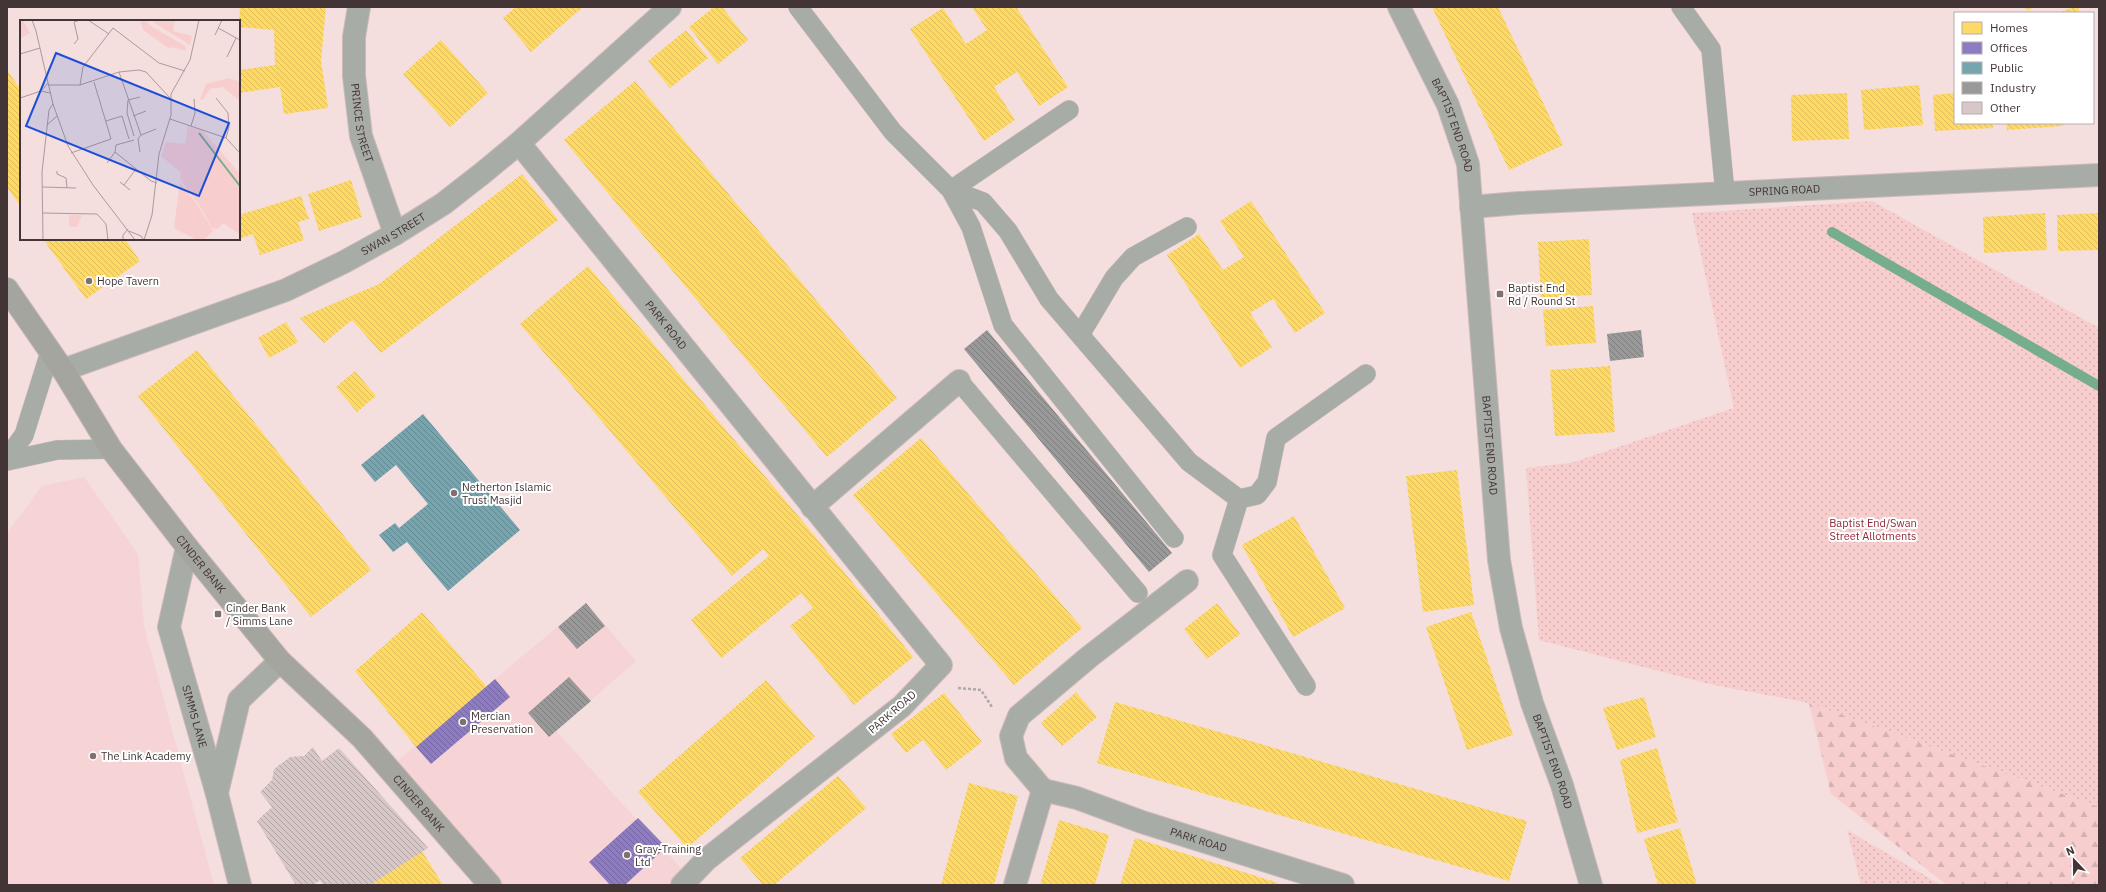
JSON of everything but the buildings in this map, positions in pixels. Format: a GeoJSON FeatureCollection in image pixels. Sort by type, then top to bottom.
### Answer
{"type":"FeatureCollection","features":[{"type":"Feature","properties":{"kind":"main road","name":"CINDER BANK"},"geometry":{"type":"LineString","coordinates":[[7,289],[63,370],[112,449],[187,547],[280,661],[362,738],[490,885]]}},
{"type":"Feature","properties":{"kind":"street","name":"PRINCE STREET"},"geometry":{"type":"LineString","coordinates":[[358,7],[354,37],[354,76],[361,136],[395,234]]}},
{"type":"Feature","properties":{"kind":"street","name":"SWAN STREET"},"geometry":{"type":"LineString","coordinates":[[63,370],[286,290],[344,262],[395,234],[443,204],[519,143],[670,7]]}},
{"type":"Feature","properties":{"kind":"street","name":"BAPTIST END ROAD"},"geometry":{"type":"LineString","coordinates":[[1399,7],[1448,105],[1468,164],[1499,560],[1511,628],[1532,703],[1562,785],[1591,885]]}},
{"type":"Feature","properties":{"kind":"street","name":"PARK ROAD"},"geometry":{"type":"LineString","coordinates":[[519,143],[941,665],[902,706],[707,859],[682,885]]}},
{"type":"Feature","properties":{"kind":"street","name":"SPRING ROAD"},"geometry":{"type":"LineString","coordinates":[[1471,207],[1519,203],[2099,175]]}},
{"type":"Feature","properties":{"kind":"street"},"geometry":{"type":"LineString","coordinates":[[812,507],[959,381]]}},
{"type":"Feature","properties":{"kind":"street","name":"SIMMS LANE"},"geometry":{"type":"LineString","coordinates":[[187,547],[169,628],[217,794],[240,885]]}},
{"type":"Feature","properties":{"kind":"street"},"geometry":{"type":"LineString","coordinates":[[1015,885],[1043,790],[1016,758],[1011,736],[1019,716],[1089,657],[1187,581]]}},
{"type":"Feature","properties":{"kind":"street"},"geometry":{"type":"LineString","coordinates":[[217,794],[239,700],[280,661]]}},
{"type":"Feature","properties":{"kind":"street","name":"PARK ROAD"},"geometry":{"type":"LineString","coordinates":[[1043,790],[1077,798],[1142,822],[1334,884]]}},
{"type":"Feature","properties":{"kind":"lane"},"geometry":{"type":"LineString","coordinates":[[798,7],[893,132],[951,190],[972,227],[1003,324],[1174,538]]}},
{"type":"Feature","properties":{"kind":"lane"},"geometry":{"type":"LineString","coordinates":[[1681,7],[1711,49],[1725,193]]}},
{"type":"Feature","properties":{"kind":"lane"},"geometry":{"type":"LineString","coordinates":[[951,190],[1069,110]]}},
{"type":"Feature","properties":{"kind":"lane"},"geometry":{"type":"LineString","coordinates":[[951,190],[983,202],[1008,231],[1049,299],[1189,462],[1239,499],[1257,495],[1267,482],[1276,438],[1366,374]]}},
{"type":"Feature","properties":{"kind":"lane"},"geometry":{"type":"LineString","coordinates":[[1080,335],[1114,278],[1132,257],[1187,227]]}},
{"type":"Feature","properties":{"kind":"lane"},"geometry":{"type":"LineString","coordinates":[[7,460],[24,435],[50,352]]}},
{"type":"Feature","properties":{"kind":"lane"},"geometry":{"type":"LineString","coordinates":[[959,381],[1138,593]]}},
{"type":"Feature","properties":{"kind":"lane"},"geometry":{"type":"LineString","coordinates":[[7,460],[57,450],[112,449]]}},
{"type":"Feature","properties":{"kind":"lane"},"geometry":{"type":"LineString","coordinates":[[1239,499],[1222,555],[1306,686]]}},
{"type":"Feature","properties":{"kind":"path"},"geometry":{"type":"LineString","coordinates":[[941,665],[956,688],[980,690],[1011,736]]}},
{"type":"Feature","properties":{"kind":"shaded area","name":"The Link Academy"},"geometry":{"type":"Polygon","coordinates":[[[84,477],[138,554],[144,626],[214,885],[7,885],[7,533],[42,486],[84,477]]]}},
{"type":"Feature","properties":{"kind":"shaded area"},"geometry":{"type":"Polygon","coordinates":[[[586,603],[636,661],[556,731],[689,877],[682,885],[490,885],[389,768],[586,603]]]}},
{"type":"Feature","properties":{"kind":"green space","name":"Baptist End/Swan Street Allotments"},"geometry":{"type":"Polygon","coordinates":[[[1872,201],[2099,328],[2099,807],[1809,703],[1709,684],[1539,640],[1526,468],[1571,463],[1734,408],[1692,213],[1872,201]]]}},
{"type":"Feature","properties":{"kind":"green space"},"geometry":{"type":"Polygon","coordinates":[[[1809,703],[2099,807],[2099,885],[1948,885],[1943,882],[1831,794],[1809,703]]]}},
{"type":"Feature","properties":{"kind":"green space"},"geometry":{"type":"Polygon","coordinates":[[[1847,830],[1941,885],[1861,885],[1847,830]]]}},
{"type":"Feature","properties":{"kind":"waterway"},"geometry":{"type":"LineString","coordinates":[[1832,232],[2099,386]]}},
{"type":"Feature","properties":{"kind":"place","name":"Hope Tavern"},"geometry":{"type":"Point","coordinates":[89,281]}},
{"type":"Feature","properties":{"kind":"place","name":"Baptist End Rd / Round St"},"geometry":{"type":"Point","coordinates":[1500,294]}},
{"type":"Feature","properties":{"kind":"place","name":"Netherton Islamic Trust Masjid"},"geometry":{"type":"Point","coordinates":[454,493]}},
{"type":"Feature","properties":{"kind":"place","name":"Cinder Bank / Simms Lane"},"geometry":{"type":"Point","coordinates":[218,614]}},
{"type":"Feature","properties":{"kind":"place","name":"Mercian Preservation"},"geometry":{"type":"Point","coordinates":[463,722]}},
{"type":"Feature","properties":{"kind":"place","name":"The Link Academy"},"geometry":{"type":"Point","coordinates":[93,756]}},
{"type":"Feature","properties":{"kind":"place","name":"Gray-Training Ltd"},"geometry":{"type":"Point","coordinates":[627,855]}}]}
